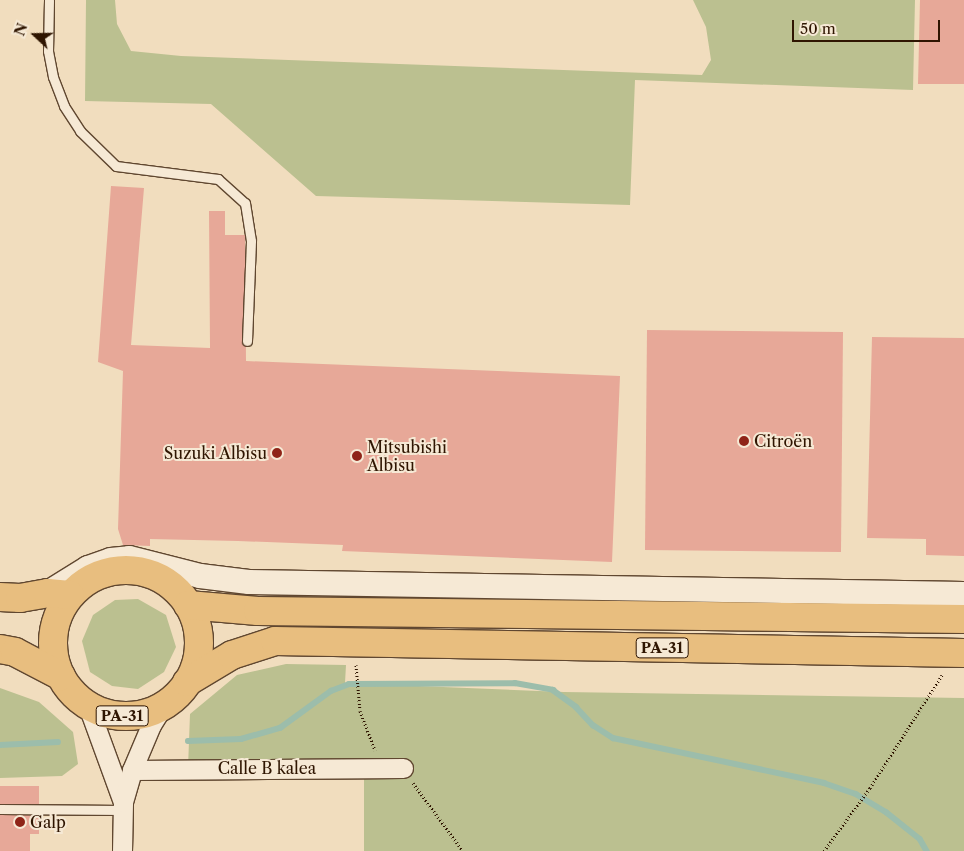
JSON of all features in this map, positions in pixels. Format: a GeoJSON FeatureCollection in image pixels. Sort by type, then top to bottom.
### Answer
{"type":"FeatureCollection","features":[{"type":"Feature","properties":{"kind":"highway","name":"PA-31"},"geometry":{"type":"LineString","coordinates":[[0,598],[59,594],[109,571],[132,570],[154,575],[167,583],[188,605],[196,624],[199,644],[196,664],[187,682]]}},
{"type":"Feature","properties":{"kind":"highway","name":"PA-31"},"geometry":{"type":"LineString","coordinates":[[59,594],[59,614],[53,634],[54,656],[60,676],[72,693],[88,706],[107,714],[127,716],[151,712],[164,704],[187,682],[232,655],[275,641],[954,653]]}},
{"type":"Feature","properties":{"kind":"highway","name":"PA-31"},"geometry":{"type":"LineString","coordinates":[[188,605],[258,611],[964,619]]}},
{"type":"Feature","properties":{"kind":"highway","name":"PA-31"},"geometry":{"type":"LineString","coordinates":[[0,649],[15,652],[60,676]]}},
{"type":"Feature","properties":{"kind":"street"},"geometry":{"type":"LineString","coordinates":[[59,594],[88,568],[111,560],[129,558],[200,576],[250,582],[964,594]]}},
{"type":"Feature","properties":{"kind":"street"},"geometry":{"type":"LineString","coordinates":[[122,851],[123,806],[132,770],[151,725],[164,704]]}},
{"type":"Feature","properties":{"kind":"street"},"geometry":{"type":"LineString","coordinates":[[88,706],[123,806]]}},
{"type":"Feature","properties":{"kind":"street","name":"Calle B kalea"},"geometry":{"type":"LineString","coordinates":[[132,770],[396,768]]}},
{"type":"Feature","properties":{"kind":"lane"},"geometry":{"type":"LineString","coordinates":[[49,0],[48,51],[53,77],[64,106],[80,131],[116,166],[218,179],[245,203],[251,241],[247,341]]}},
{"type":"Feature","properties":{"kind":"lane"},"geometry":{"type":"LineString","coordinates":[[0,809],[123,806]]}},
{"type":"Feature","properties":{"kind":"path"},"geometry":{"type":"LineString","coordinates":[[824,851],[870,788],[943,674],[954,653]]}},
{"type":"Feature","properties":{"kind":"path"},"geometry":{"type":"LineString","coordinates":[[356,665],[360,712],[370,744],[396,768],[463,851]]}},
{"type":"Feature","properties":{"kind":"green space"},"geometry":{"type":"Polygon","coordinates":[[[86,0],[115,0],[117,24],[131,51],[181,56],[702,75],[711,60],[706,27],[693,0],[915,0],[913,90],[635,80],[630,205],[316,196],[211,104],[85,101],[86,0]]]}},
{"type":"Feature","properties":{"kind":"green space"},"geometry":{"type":"Polygon","coordinates":[[[138,599],[166,615],[176,647],[164,672],[138,689],[112,686],[90,672],[82,641],[93,615],[115,600],[138,599]]]}},
{"type":"Feature","properties":{"kind":"green space"},"geometry":{"type":"Polygon","coordinates":[[[286,664],[346,665],[345,683],[564,692],[964,698],[964,851],[364,851],[364,763],[188,768],[190,714],[237,675],[286,664]]]}},
{"type":"Feature","properties":{"kind":"green space"},"geometry":{"type":"Polygon","coordinates":[[[0,688],[39,702],[73,732],[78,764],[62,776],[0,778],[0,688]]]}},
{"type":"Feature","properties":{"kind":"building"},"geometry":{"type":"Polygon","coordinates":[[[920,0],[964,0],[964,84],[918,84],[920,0]]]}},
{"type":"Feature","properties":{"kind":"building"},"geometry":{"type":"Polygon","coordinates":[[[111,186],[144,188],[131,345],[210,348],[209,211],[225,211],[225,235],[245,235],[246,361],[620,376],[612,562],[342,551],[343,545],[238,541],[150,539],[150,546],[123,545],[118,529],[123,371],[98,362],[111,186]]]}},
{"type":"Feature","properties":{"kind":"building","name":"Citroën"},"geometry":{"type":"Polygon","coordinates":[[[647,330],[843,332],[841,552],[645,550],[647,330]]]}},
{"type":"Feature","properties":{"kind":"building"},"geometry":{"type":"Polygon","coordinates":[[[872,337],[964,338],[964,556],[926,555],[926,539],[867,538],[872,337]]]}},
{"type":"Feature","properties":{"kind":"building","name":"Galp"},"geometry":{"type":"Polygon","coordinates":[[[0,786],[39,786],[39,834],[30,834],[30,851],[0,851],[0,786]]]}},
{"type":"Feature","properties":{"kind":"waterway"},"geometry":{"type":"LineString","coordinates":[[188,741],[241,739],[280,728],[331,691],[349,684],[515,683],[553,690],[576,707],[593,725],[613,738],[824,783],[856,794],[886,812],[920,839],[927,851]]}},
{"type":"Feature","properties":{"kind":"waterway"},"geometry":{"type":"LineString","coordinates":[[0,745],[58,742]]}},
{"type":"Feature","properties":{"kind":"place","name":"Citroën"},"geometry":{"type":"Point","coordinates":[744,441]}},
{"type":"Feature","properties":{"kind":"place","name":"Suzuki Albisu"},"geometry":{"type":"Point","coordinates":[277,453]}},
{"type":"Feature","properties":{"kind":"place","name":"Mitsubishi Albisu"},"geometry":{"type":"Point","coordinates":[357,456]}},
{"type":"Feature","properties":{"kind":"place","name":"Galp"},"geometry":{"type":"Point","coordinates":[20,822]}}]}
